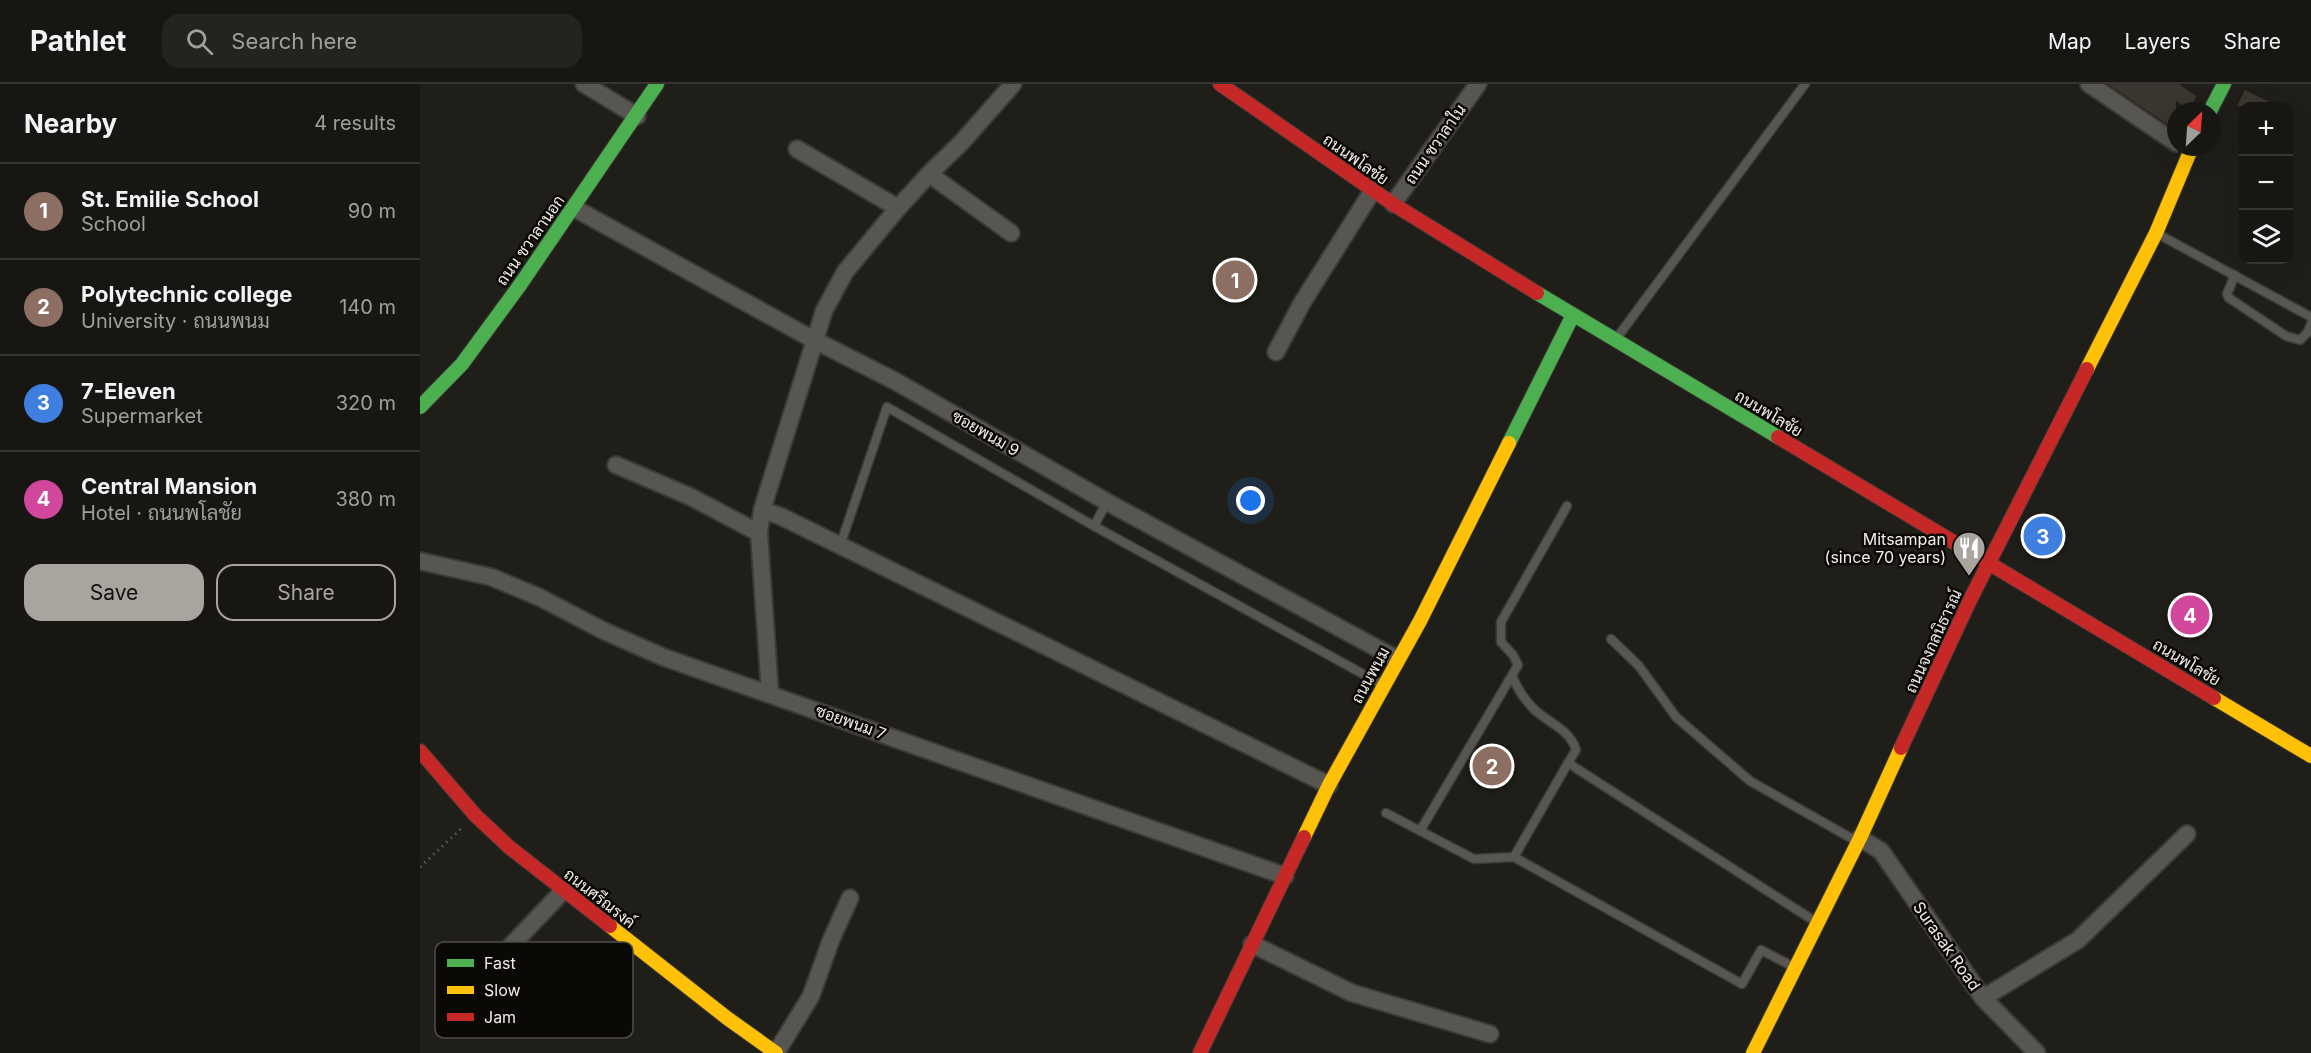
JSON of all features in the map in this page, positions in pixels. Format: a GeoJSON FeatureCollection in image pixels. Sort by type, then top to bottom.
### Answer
{"type":"FeatureCollection","features":[{"type":"Feature","properties":{"kind":"street"},"geometry":{"type":"LineString","coordinates":[[585,84],[638,116]]}},
{"type":"Feature","properties":{"kind":"street","name":"ถนน ชวาลานอก"},"geometry":{"type":"LineString","coordinates":[[420,408],[462,363],[574,208],[638,116],[657,84]]}},
{"type":"Feature","properties":{"kind":"street"},"geometry":{"type":"LineString","coordinates":[[770,693],[759,533],[762,510],[824,311],[845,272],[898,208],[961,143],[1013,84]]}},
{"type":"Feature","properties":{"kind":"street","name":"ถนนพโลชัย"},"geometry":{"type":"LineString","coordinates":[[1220,84],[1393,204],[1573,315],[2311,756]]}},
{"type":"Feature","properties":{"kind":"street","name":"ถนน ชวาลาใน"},"geometry":{"type":"LineString","coordinates":[[1393,204],[1478,84]]}},
{"type":"Feature","properties":{"kind":"street"},"geometry":{"type":"LineString","coordinates":[[2089,84],[2167,135]]}},
{"type":"Feature","properties":{"kind":"street"},"geometry":{"type":"LineString","coordinates":[[2215,102],[2224,84]]}},
{"type":"Feature","properties":{"kind":"street"},"geometry":{"type":"LineString","coordinates":[[797,149],[898,208]]}},
{"type":"Feature","properties":{"kind":"street","name":"ถนนจงกลนิธารณ์"},"geometry":{"type":"LineString","coordinates":[[1753,1053],[1859,840],[1969,602],[2156,232],[2182,156]]}},
{"type":"Feature","properties":{"kind":"street"},"geometry":{"type":"LineString","coordinates":[[929,174],[1011,233]]}},
{"type":"Feature","properties":{"kind":"street"},"geometry":{"type":"LineString","coordinates":[[1276,352],[1302,303],[1373,190]]}},
{"type":"Feature","properties":{"kind":"street","name":"ซอยพนม 9"},"geometry":{"type":"LineString","coordinates":[[574,208],[814,340],[895,381],[1107,502],[1397,659]]}},
{"type":"Feature","properties":{"kind":"street","name":"ถนนพนม"},"geometry":{"type":"LineString","coordinates":[[1200,1053],[1329,785],[1420,621],[1573,315]]}},
{"type":"Feature","properties":{"kind":"street"},"geometry":{"type":"LineString","coordinates":[[616,465],[691,497],[759,533]]}},
{"type":"Feature","properties":{"kind":"street"},"geometry":{"type":"LineString","coordinates":[[762,510],[780,516],[1329,785]]}},
{"type":"Feature","properties":{"kind":"street","name":"ซอยพนม 7"},"geometry":{"type":"LineString","coordinates":[[420,561],[491,577],[539,597],[604,632],[663,657],[1285,876]]}},
{"type":"Feature","properties":{"kind":"street","name":"ถนนศรีณรงค์"},"geometry":{"type":"LineString","coordinates":[[420,751],[475,815],[509,847],[630,942]]}},
{"type":"Feature","properties":{"kind":"street"},"geometry":{"type":"LineString","coordinates":[[1983,998],[2078,940],[2187,834]]}},
{"type":"Feature","properties":{"kind":"street","name":"Surasak Road"},"geometry":{"type":"LineString","coordinates":[[1859,840],[1881,851],[1983,998],[2037,1053]]}},
{"type":"Feature","properties":{"kind":"street"},"geometry":{"type":"LineString","coordinates":[[514,942],[564,890]]}},
{"type":"Feature","properties":{"kind":"street"},"geometry":{"type":"LineString","coordinates":[[774,1052],[811,996],[831,940],[850,898]]}},
{"type":"Feature","properties":{"kind":"street","name":"ถนนศรีณรงค์"},"geometry":{"type":"LineString","coordinates":[[633,944],[774,1052]]}},
{"type":"Feature","properties":{"kind":"street"},"geometry":{"type":"LineString","coordinates":[[1252,944],[1352,993],[1490,1034]]}},
{"type":"Feature","properties":{"kind":"lane"},"geometry":{"type":"LineString","coordinates":[[1615,340],[1805,84]]}},
{"type":"Feature","properties":{"kind":"lane"},"geometry":{"type":"LineString","coordinates":[[2156,232],[2311,317]]}},
{"type":"Feature","properties":{"kind":"lane"},"geometry":{"type":"LineString","coordinates":[[2235,275],[2227,294],[2229,298],[2286,336],[2300,339],[2308,332],[2311,324]]}},
{"type":"Feature","properties":{"kind":"lane"},"geometry":{"type":"LineString","coordinates":[[840,546],[887,407],[1094,526],[1383,685]]}},
{"type":"Feature","properties":{"kind":"lane"},"geometry":{"type":"LineString","coordinates":[[1094,526],[1107,502]]}},
{"type":"Feature","properties":{"kind":"lane"},"geometry":{"type":"LineString","coordinates":[[1420,831],[1518,665],[1513,655],[1501,642],[1501,622],[1567,506]]}},
{"type":"Feature","properties":{"kind":"lane"},"geometry":{"type":"LineString","coordinates":[[1611,639],[1639,666],[1676,717],[1750,781],[1859,840]]}},
{"type":"Feature","properties":{"kind":"lane"},"geometry":{"type":"LineString","coordinates":[[1512,676],[1521,695],[1537,712],[1564,731],[1573,741],[1576,750],[1514,857]]}},
{"type":"Feature","properties":{"kind":"lane"},"geometry":{"type":"LineString","coordinates":[[1568,763],[1817,922]]}},
{"type":"Feature","properties":{"kind":"lane"},"geometry":{"type":"LineString","coordinates":[[1386,813],[1474,859],[1514,857],[1742,984],[1761,950],[1794,967]]}},
{"type":"Feature","properties":{"kind":"path"},"geometry":{"type":"LineString","coordinates":[[420,867],[475,815]]}},
{"type":"Feature","properties":{"kind":"building"},"geometry":{"type":"Polygon","coordinates":[[[2108,84],[2179,84],[2196,96],[2193,102],[2167,102],[2167,124],[2108,84]]]}},
{"type":"Feature","properties":{"kind":"building"},"geometry":{"type":"Polygon","coordinates":[[[2245,90],[2269,102],[2239,102],[2245,90]]]}},
{"type":"Feature","properties":{"kind":"traffic: fast"},"geometry":{"type":"LineString","coordinates":[[420,407],[462,364],[520,285],[657,84]]}},
{"type":"Feature","properties":{"kind":"traffic: fast"},"geometry":{"type":"LineString","coordinates":[[2215,102],[2224,84]]}},
{"type":"Feature","properties":{"kind":"traffic: fast"},"geometry":{"type":"LineString","coordinates":[[1537,293],[1778,437]]}},
{"type":"Feature","properties":{"kind":"traffic: fast"},"geometry":{"type":"LineString","coordinates":[[1509,443],[1573,315]]}},
{"type":"Feature","properties":{"kind":"traffic: slow"},"geometry":{"type":"LineString","coordinates":[[2087,369],[2156,233],[2188,156]]}},
{"type":"Feature","properties":{"kind":"traffic: slow"},"geometry":{"type":"LineString","coordinates":[[1304,837],[1329,785],[1420,621],[1509,443]]}},
{"type":"Feature","properties":{"kind":"traffic: slow"},"geometry":{"type":"LineString","coordinates":[[2214,698],[2311,756]]}},
{"type":"Feature","properties":{"kind":"traffic: slow"},"geometry":{"type":"LineString","coordinates":[[1753,1053],[1860,838],[1901,748]]}},
{"type":"Feature","properties":{"kind":"traffic: slow"},"geometry":{"type":"LineString","coordinates":[[610,926],[630,942]]}},
{"type":"Feature","properties":{"kind":"traffic: slow"},"geometry":{"type":"LineString","coordinates":[[633,944],[727,1018],[776,1053]]}},
{"type":"Feature","properties":{"kind":"traffic: jam"},"geometry":{"type":"LineString","coordinates":[[1220,84],[1393,204],[1537,293]]}},
{"type":"Feature","properties":{"kind":"traffic: jam"},"geometry":{"type":"LineString","coordinates":[[1901,748],[1969,602],[2087,369]]}},
{"type":"Feature","properties":{"kind":"traffic: jam"},"geometry":{"type":"LineString","coordinates":[[1778,437],[2214,698]]}},
{"type":"Feature","properties":{"kind":"traffic: jam"},"geometry":{"type":"LineString","coordinates":[[420,751],[475,815],[509,847],[610,926]]}},
{"type":"Feature","properties":{"kind":"traffic: jam"},"geometry":{"type":"LineString","coordinates":[[1200,1053],[1304,837]]}},
{"type":"Feature","properties":{"kind":"place","name":"St. Emilie School"},"geometry":{"type":"Point","coordinates":[1235,280]}},
{"type":"Feature","properties":{"kind":"place","name":"7-Eleven"},"geometry":{"type":"Point","coordinates":[2043,536]}},
{"type":"Feature","properties":{"kind":"place","name":"Mitsampan (since 70 years)"},"geometry":{"type":"Point","coordinates":[1969,577]}},
{"type":"Feature","properties":{"kind":"place","name":"Central Mansion"},"geometry":{"type":"Point","coordinates":[2190,615]}},
{"type":"Feature","properties":{"kind":"place","name":"Polytechnic college"},"geometry":{"type":"Point","coordinates":[1492,766]}}]}
